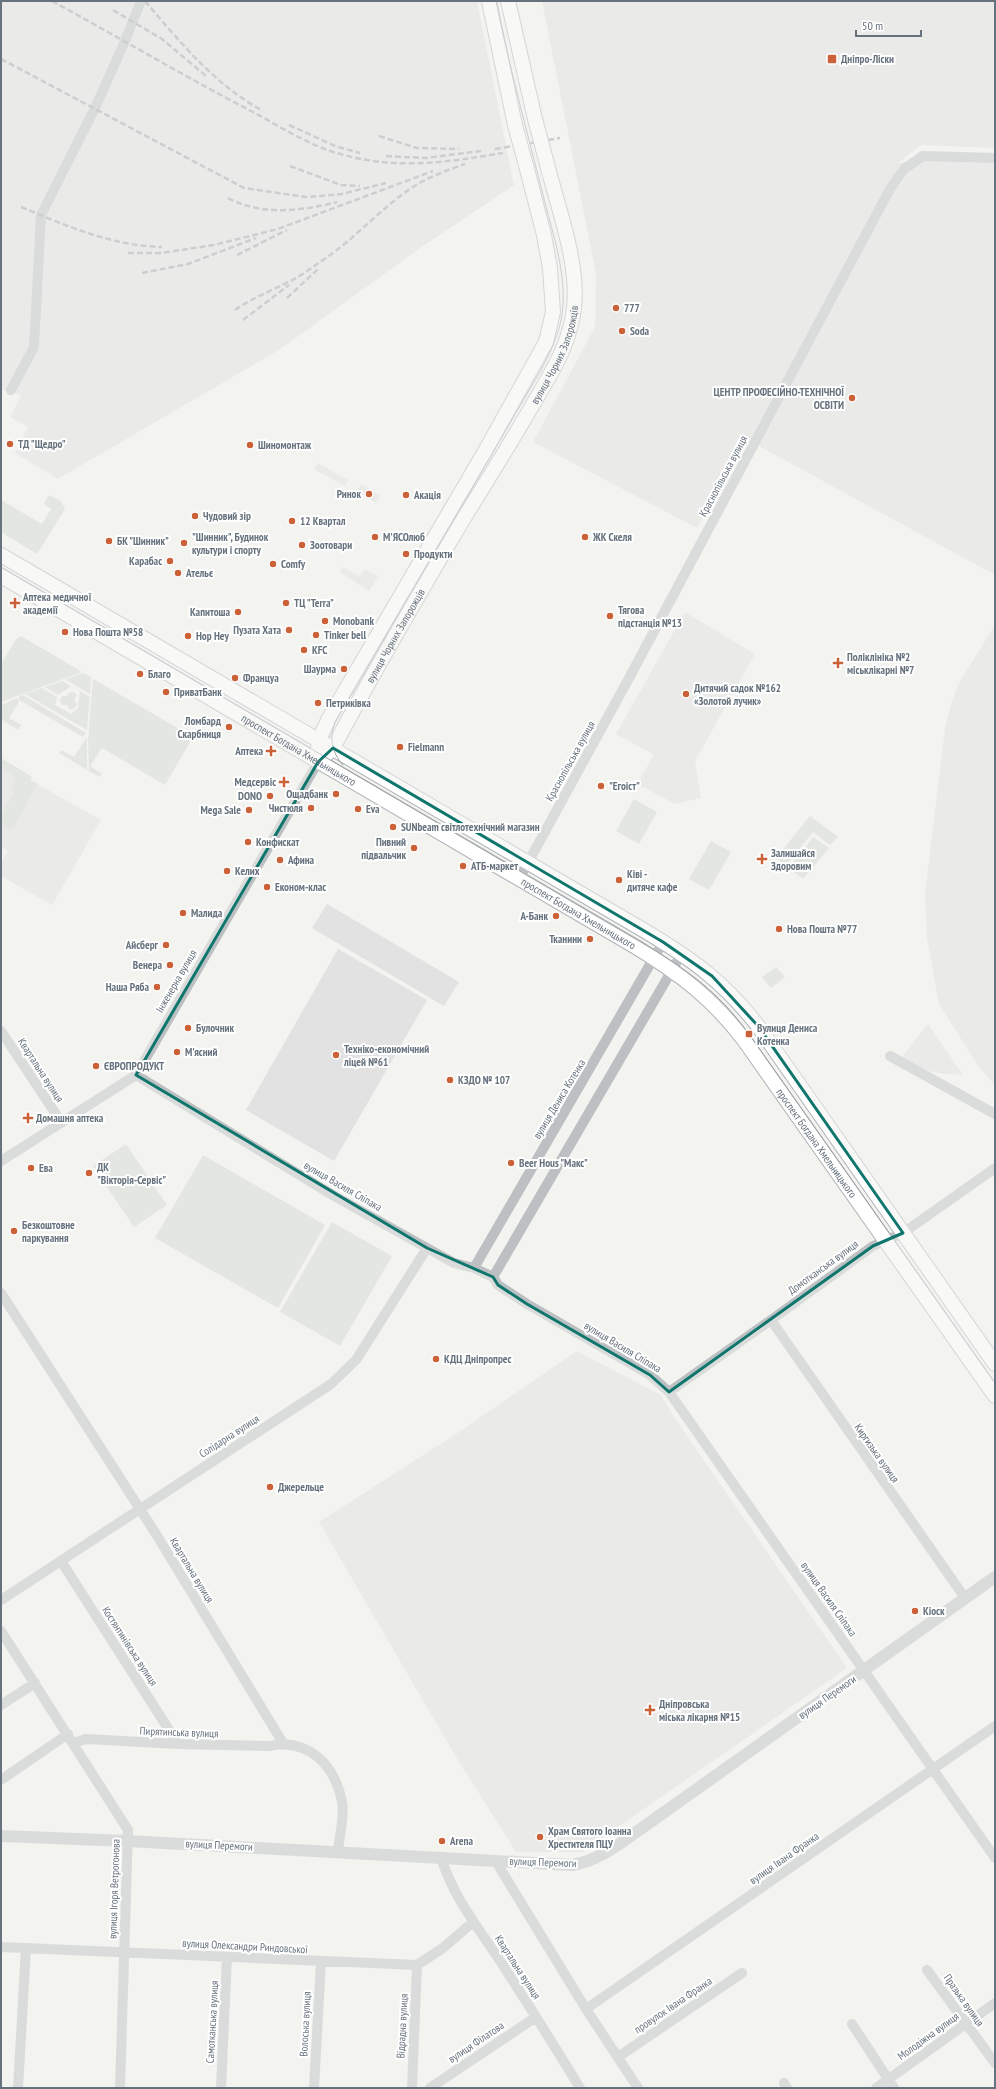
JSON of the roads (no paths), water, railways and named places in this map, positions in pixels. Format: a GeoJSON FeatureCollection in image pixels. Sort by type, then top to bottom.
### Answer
{"type":"FeatureCollection","features":[{"type":"Feature","properties":{"kind":"main road","name":"вулиця Чорних Запорожців"},"geometry":{"type":"LineString","coordinates":[[318,762],[333,748],[461,524],[547,382],[567,341],[574,309],[575,288],[571,258],[535,120],[508,1]]}},
{"type":"Feature","properties":{"kind":"main road","name":"вулиця Чорних Запорожців"},"geometry":{"type":"LineString","coordinates":[[318,762],[319,740],[376,638],[530,374],[547,338],[553,312],[550,268],[544,235],[515,125],[487,4]]}},
{"type":"Feature","properties":{"kind":"main road","name":"проспект Богдана Хмельницького"},"geometry":{"type":"LineString","coordinates":[[6,557],[682,953],[712,976],[745,1010],[995,1364]]}},
{"type":"Feature","properties":{"kind":"main road","name":"проспект Богдана Хмельницького"},"geometry":{"type":"LineString","coordinates":[[1,576],[654,958],[705,996],[732,1024],[995,1396]]}},
{"type":"Feature","properties":{"kind":"main road"},"geometry":{"type":"LineString","coordinates":[[376,638],[390,647]]}},
{"type":"Feature","properties":{"kind":"main road"},"geometry":{"type":"LineString","coordinates":[[185,684],[194,667]]}},
{"type":"Feature","properties":{"kind":"street"},"geometry":{"type":"LineString","coordinates":[[11,390],[34,347],[41,215],[95,108],[141,1]]}},
{"type":"Feature","properties":{"kind":"street","name":"Краснопільська вулиця"},"geometry":{"type":"LineString","coordinates":[[520,879],[890,189],[904,168],[923,156],[995,158]]}},
{"type":"Feature","properties":{"kind":"street"},"geometry":{"type":"LineString","coordinates":[[1,576],[6,557]]}},
{"type":"Feature","properties":{"kind":"street","name":"Інженерна вулиця"},"geometry":{"type":"LineString","coordinates":[[1,1161],[136,1075],[318,762]]}},
{"type":"Feature","properties":{"kind":"street","name":"вулиця Дениса Котенка"},"geometry":{"type":"LineString","coordinates":[[474,1268],[663,942]]}},
{"type":"Feature","properties":{"kind":"street"},"geometry":{"type":"LineString","coordinates":[[493,1277],[682,953]]}},
{"type":"Feature","properties":{"kind":"street","name":"Квартальна вулиця"},"geometry":{"type":"LineString","coordinates":[[1,1031],[61,1122]]}},
{"type":"Feature","properties":{"kind":"street"},"geometry":{"type":"LineString","coordinates":[[890,1056],[995,1114]]}},
{"type":"Feature","properties":{"kind":"street","name":"вулиця Василя Сліпака"},"geometry":{"type":"LineString","coordinates":[[136,1075],[270,1157],[427,1248],[454,1263],[474,1268],[493,1277],[498,1285],[527,1304],[650,1375],[669,1392],[995,1858]]}},
{"type":"Feature","properties":{"kind":"street","name":"Домотканська вулиця"},"geometry":{"type":"LineString","coordinates":[[669,1392],[873,1246],[903,1233],[995,1168]]}},
{"type":"Feature","properties":{"kind":"street","name":"Солідарна вулиця"},"geometry":{"type":"LineString","coordinates":[[1,1600],[315,1395],[346,1371],[365,1348],[427,1248]]}},
{"type":"Feature","properties":{"kind":"street","name":"Квартальна вулиця"},"geometry":{"type":"LineString","coordinates":[[1,1292],[139,1509],[283,1743]]}},
{"type":"Feature","properties":{"kind":"street","name":"Киргизька вулиця"},"geometry":{"type":"LineString","coordinates":[[771,1320],[965,1598]]}},
{"type":"Feature","properties":{"kind":"street","name":"Костянтинівська вулиця"},"geometry":{"type":"LineString","coordinates":[[61,1561],[178,1744]]}},
{"type":"Feature","properties":{"kind":"street","name":"вулиця Перемоги"},"geometry":{"type":"LineString","coordinates":[[1,1836],[128,1841],[572,1865],[589,1862],[603,1854],[995,1577]]}},
{"type":"Feature","properties":{"kind":"street","name":"вулиця Ігоря Ветрогонова"},"geometry":{"type":"LineString","coordinates":[[1,1631],[71,1738],[128,1830],[120,2088]]}},
{"type":"Feature","properties":{"kind":"street"},"geometry":{"type":"LineString","coordinates":[[1,1705],[35,1683]]}},
{"type":"Feature","properties":{"kind":"street","name":"вулиця Івана Франка"},"geometry":{"type":"LineString","coordinates":[[586,2009],[995,1726]]}},
{"type":"Feature","properties":{"kind":"street"},"geometry":{"type":"LineString","coordinates":[[1,1780],[71,1738]]}},
{"type":"Feature","properties":{"kind":"street","name":"Пирятинська вулиця"},"geometry":{"type":"LineString","coordinates":[[71,1738],[178,1744],[269,1746],[283,1743]]}},
{"type":"Feature","properties":{"kind":"street"},"geometry":{"type":"LineString","coordinates":[[283,1743],[303,1747],[324,1761],[334,1776],[343,1803],[338,1852]]}},
{"type":"Feature","properties":{"kind":"street","name":"Квартальна вулиця"},"geometry":{"type":"LineString","coordinates":[[441,1857],[448,1879],[473,1922],[536,2017],[580,2088]]}},
{"type":"Feature","properties":{"kind":"street"},"geometry":{"type":"LineString","coordinates":[[495,1860],[586,2009],[638,2088]]}},
{"type":"Feature","properties":{"kind":"street"},"geometry":{"type":"LineString","coordinates":[[417,1965],[443,1948],[473,1922]]}},
{"type":"Feature","properties":{"kind":"street","name":"вулиця Олександри Риндовської"},"geometry":{"type":"LineString","coordinates":[[1,1947],[124,1951],[320,1962],[417,1965]]}},
{"type":"Feature","properties":{"kind":"street"},"geometry":{"type":"LineString","coordinates":[[18,2088],[26,1948]]}},
{"type":"Feature","properties":{"kind":"street","name":"Самотканська вулиця"},"geometry":{"type":"LineString","coordinates":[[221,2088],[227,1957]]}},
{"type":"Feature","properties":{"kind":"street","name":"Волоська вулиця"},"geometry":{"type":"LineString","coordinates":[[314,2088],[320,1962]]}},
{"type":"Feature","properties":{"kind":"street","name":"Відрадна вулиця"},"geometry":{"type":"LineString","coordinates":[[412,2088],[417,1965]]}},
{"type":"Feature","properties":{"kind":"street","name":"Празька вулиця"},"geometry":{"type":"LineString","coordinates":[[928,1970],[965,2024],[995,2063]]}},
{"type":"Feature","properties":{"kind":"street","name":"провулок Івана Франка"},"geometry":{"type":"LineString","coordinates":[[618,2057],[742,1973]]}},
{"type":"Feature","properties":{"kind":"street","name":"Молодіжна вулиця"},"geometry":{"type":"LineString","coordinates":[[876,2088],[891,2084],[965,2024],[995,2003]]}},
{"type":"Feature","properties":{"kind":"street","name":"вулиця Філатова"},"geometry":{"type":"LineString","coordinates":[[430,2088],[536,2017]]}},
{"type":"Feature","properties":{"kind":"street"},"geometry":{"type":"LineString","coordinates":[[852,2024],[891,2084]]}},
{"type":"Feature","properties":{"kind":"tram line"},"geometry":{"type":"LineString","coordinates":[[343,765],[336,755],[332,744],[332,732],[336,720],[541,370],[553,346],[561,322],[563,291],[560,263],[512,74],[496,1]]}},
{"type":"Feature","properties":{"kind":"tram line"},"geometry":{"type":"LineString","coordinates":[[1,567],[639,941],[672,961],[700,982],[725,1005],[749,1034],[995,1383]]}},
{"type":"Feature","properties":{"kind":"railway"},"geometry":{"type":"LineString","coordinates":[[52,1],[285,130],[320,147],[364,160],[404,163],[443,162],[503,153]]}},
{"type":"Feature","properties":{"kind":"railway"},"geometry":{"type":"LineString","coordinates":[[145,1],[171,32],[214,76],[229,89],[263,111]]}},
{"type":"Feature","properties":{"kind":"railway"},"geometry":{"type":"LineString","coordinates":[[113,10],[162,39],[206,76]]}},
{"type":"Feature","properties":{"kind":"railway"},"geometry":{"type":"LineString","coordinates":[[1,59],[244,188],[306,197],[342,194],[386,183]]}},
{"type":"Feature","properties":{"kind":"railway"},"geometry":{"type":"LineString","coordinates":[[289,125],[335,146],[360,153]]}},
{"type":"Feature","properties":{"kind":"railway"},"geometry":{"type":"LineString","coordinates":[[379,136],[417,148],[459,149]]}},
{"type":"Feature","properties":{"kind":"railway"},"geometry":{"type":"LineString","coordinates":[[495,149],[560,138]]}},
{"type":"Feature","properties":{"kind":"railway"},"geometry":{"type":"LineString","coordinates":[[386,156],[426,158],[481,151]]}},
{"type":"Feature","properties":{"kind":"railway"},"geometry":{"type":"LineString","coordinates":[[235,310],[292,280],[316,265],[345,243],[387,206],[414,186],[435,175],[465,164]]}},
{"type":"Feature","properties":{"kind":"railway"},"geometry":{"type":"LineString","coordinates":[[290,166],[341,185],[360,186]]}},
{"type":"Feature","properties":{"kind":"railway"},"geometry":{"type":"LineString","coordinates":[[128,253],[161,253],[214,245],[278,229],[433,171]]}},
{"type":"Feature","properties":{"kind":"railway"},"geometry":{"type":"LineString","coordinates":[[228,198],[241,204],[268,210],[310,208],[337,202]]}},
{"type":"Feature","properties":{"kind":"railway"},"geometry":{"type":"LineString","coordinates":[[21,207],[90,234],[125,243],[162,247]]}},
{"type":"Feature","properties":{"kind":"railway"},"geometry":{"type":"LineString","coordinates":[[237,255],[287,230]]}},
{"type":"Feature","properties":{"kind":"railway"},"geometry":{"type":"LineString","coordinates":[[142,273],[188,264],[256,238]]}},
{"type":"Feature","properties":{"kind":"railway"},"geometry":{"type":"LineString","coordinates":[[287,298],[318,269]]}},
{"type":"Feature","properties":{"kind":"railway"},"geometry":{"type":"LineString","coordinates":[[243,320],[289,285]]}},
{"type":"Feature","properties":{"kind":"place","name":"Дніпро-Ліски"},"geometry":{"type":"Point","coordinates":[832,59]}},
{"type":"Feature","properties":{"kind":"place","name":"777"},"geometry":{"type":"Point","coordinates":[616,308]}},
{"type":"Feature","properties":{"kind":"place","name":"Soda"},"geometry":{"type":"Point","coordinates":[622,331]}},
{"type":"Feature","properties":{"kind":"place","name":"ЦЕНТР ПРОФЕСІЙНО-ТЕХНІЧНОЇ ОСВІТИ"},"geometry":{"type":"Point","coordinates":[852,398]}},
{"type":"Feature","properties":{"kind":"place","name":"ТД \"Щедро\""},"geometry":{"type":"Point","coordinates":[10,444]}},
{"type":"Feature","properties":{"kind":"place","name":"Шиномонтаж"},"geometry":{"type":"Point","coordinates":[250,445]}},
{"type":"Feature","properties":{"kind":"place","name":"Ринок"},"geometry":{"type":"Point","coordinates":[369,494]}},
{"type":"Feature","properties":{"kind":"place","name":"Акація"},"geometry":{"type":"Point","coordinates":[406,495]}},
{"type":"Feature","properties":{"kind":"place","name":"Чудовий зір"},"geometry":{"type":"Point","coordinates":[195,516]}},
{"type":"Feature","properties":{"kind":"place","name":"12 Квартал"},"geometry":{"type":"Point","coordinates":[292,521]}},
{"type":"Feature","properties":{"kind":"place","name":"М'ЯСОлюб"},"geometry":{"type":"Point","coordinates":[375,537]}},
{"type":"Feature","properties":{"kind":"place","name":"ЖК Скеля"},"geometry":{"type":"Point","coordinates":[585,537]}},
{"type":"Feature","properties":{"kind":"place","name":"БК \"Шинник\""},"geometry":{"type":"Point","coordinates":[109,541]}},
{"type":"Feature","properties":{"kind":"place","name":"\"Шинник\", Будинок культури і спорту"},"geometry":{"type":"Point","coordinates":[184,543]}},
{"type":"Feature","properties":{"kind":"place","name":"Зоотовари"},"geometry":{"type":"Point","coordinates":[302,545]}},
{"type":"Feature","properties":{"kind":"place","name":"Продукти"},"geometry":{"type":"Point","coordinates":[406,554]}},
{"type":"Feature","properties":{"kind":"place","name":"Карабас"},"geometry":{"type":"Point","coordinates":[170,561]}},
{"type":"Feature","properties":{"kind":"place","name":"Comfy"},"geometry":{"type":"Point","coordinates":[273,564]}},
{"type":"Feature","properties":{"kind":"place","name":"Ательє"},"geometry":{"type":"Point","coordinates":[178,573]}},
{"type":"Feature","properties":{"kind":"place","name":"Аптека медичної академії"},"geometry":{"type":"Point","coordinates":[15,603]}},
{"type":"Feature","properties":{"kind":"place","name":"ТЦ \"Terra\""},"geometry":{"type":"Point","coordinates":[286,603]}},
{"type":"Feature","properties":{"kind":"place","name":"Капитоша"},"geometry":{"type":"Point","coordinates":[238,612]}},
{"type":"Feature","properties":{"kind":"place","name":"Тягова пiдстанцiя №13"},"geometry":{"type":"Point","coordinates":[610,616]}},
{"type":"Feature","properties":{"kind":"place","name":"Monobank"},"geometry":{"type":"Point","coordinates":[325,621]}},
{"type":"Feature","properties":{"kind":"place","name":"Пузата Хата"},"geometry":{"type":"Point","coordinates":[289,630]}},
{"type":"Feature","properties":{"kind":"place","name":"Нова Пошта №58"},"geometry":{"type":"Point","coordinates":[65,632]}},
{"type":"Feature","properties":{"kind":"place","name":"Tinker bell"},"geometry":{"type":"Point","coordinates":[316,635]}},
{"type":"Feature","properties":{"kind":"place","name":"Hop Hey"},"geometry":{"type":"Point","coordinates":[188,636]}},
{"type":"Feature","properties":{"kind":"place","name":"KFC"},"geometry":{"type":"Point","coordinates":[304,650]}},
{"type":"Feature","properties":{"kind":"place","name":"Поліклініка №2 міськлікарні №7"},"geometry":{"type":"Point","coordinates":[838,663]}},
{"type":"Feature","properties":{"kind":"place","name":"Шаурма"},"geometry":{"type":"Point","coordinates":[344,669]}},
{"type":"Feature","properties":{"kind":"place","name":"Благо"},"geometry":{"type":"Point","coordinates":[140,674]}},
{"type":"Feature","properties":{"kind":"place","name":"Француа"},"geometry":{"type":"Point","coordinates":[235,678]}},
{"type":"Feature","properties":{"kind":"place","name":"ПриватБанк"},"geometry":{"type":"Point","coordinates":[166,692]}},
{"type":"Feature","properties":{"kind":"place","name":"Дитячий садок №162 «Золотой лучик»"},"geometry":{"type":"Point","coordinates":[686,694]}},
{"type":"Feature","properties":{"kind":"place","name":"Петриківка"},"geometry":{"type":"Point","coordinates":[318,703]}},
{"type":"Feature","properties":{"kind":"place","name":"Ломбард Скарбниця"},"geometry":{"type":"Point","coordinates":[229,727]}},
{"type":"Feature","properties":{"kind":"place","name":"Fielmann"},"geometry":{"type":"Point","coordinates":[400,747]}},
{"type":"Feature","properties":{"kind":"place","name":"Аптека"},"geometry":{"type":"Point","coordinates":[271,751]}},
{"type":"Feature","properties":{"kind":"place","name":"Медсервіс"},"geometry":{"type":"Point","coordinates":[284,782]}},
{"type":"Feature","properties":{"kind":"place","name":"\"Егоіст\""},"geometry":{"type":"Point","coordinates":[601,786]}},
{"type":"Feature","properties":{"kind":"place","name":"Ощадбанк"},"geometry":{"type":"Point","coordinates":[336,794]}},
{"type":"Feature","properties":{"kind":"place","name":"DONO"},"geometry":{"type":"Point","coordinates":[270,796]}},
{"type":"Feature","properties":{"kind":"place","name":"Чистюля"},"geometry":{"type":"Point","coordinates":[311,808]}},
{"type":"Feature","properties":{"kind":"place","name":"Eva"},"geometry":{"type":"Point","coordinates":[358,809]}},
{"type":"Feature","properties":{"kind":"place","name":"Mega Sale"},"geometry":{"type":"Point","coordinates":[249,810]}},
{"type":"Feature","properties":{"kind":"place","name":"SUNbeam світлотехнічний магазин"},"geometry":{"type":"Point","coordinates":[393,827]}},
{"type":"Feature","properties":{"kind":"place","name":"Конфискат"},"geometry":{"type":"Point","coordinates":[248,842]}},
{"type":"Feature","properties":{"kind":"place","name":"Пивний підвальчик"},"geometry":{"type":"Point","coordinates":[414,848]}},
{"type":"Feature","properties":{"kind":"place","name":"Залишайся Здоровим"},"geometry":{"type":"Point","coordinates":[762,859]}},
{"type":"Feature","properties":{"kind":"place","name":"Афина"},"geometry":{"type":"Point","coordinates":[280,860]}},
{"type":"Feature","properties":{"kind":"place","name":"АТБ-маркет"},"geometry":{"type":"Point","coordinates":[463,866]}},
{"type":"Feature","properties":{"kind":"place","name":"Келих"},"geometry":{"type":"Point","coordinates":[227,871]}},
{"type":"Feature","properties":{"kind":"place","name":"Ківі - дитяче кафе"},"geometry":{"type":"Point","coordinates":[619,880]}},
{"type":"Feature","properties":{"kind":"place","name":"Економ-клас"},"geometry":{"type":"Point","coordinates":[267,887]}},
{"type":"Feature","properties":{"kind":"place","name":"Малида"},"geometry":{"type":"Point","coordinates":[183,913]}},
{"type":"Feature","properties":{"kind":"place","name":"А-Банк"},"geometry":{"type":"Point","coordinates":[556,916]}},
{"type":"Feature","properties":{"kind":"place","name":"Нова Пошта №77"},"geometry":{"type":"Point","coordinates":[779,929]}},
{"type":"Feature","properties":{"kind":"place","name":"Тканини"},"geometry":{"type":"Point","coordinates":[590,939]}},
{"type":"Feature","properties":{"kind":"place","name":"Айсберг"},"geometry":{"type":"Point","coordinates":[166,945]}},
{"type":"Feature","properties":{"kind":"place","name":"Венера"},"geometry":{"type":"Point","coordinates":[170,965]}},
{"type":"Feature","properties":{"kind":"place","name":"Наша Ряба"},"geometry":{"type":"Point","coordinates":[157,987]}},
{"type":"Feature","properties":{"kind":"place","name":"Булочник"},"geometry":{"type":"Point","coordinates":[188,1028]}},
{"type":"Feature","properties":{"kind":"place","name":"Вулиця Дениса Котенка"},"geometry":{"type":"Point","coordinates":[749,1034]}},
{"type":"Feature","properties":{"kind":"place","name":"М'ясний"},"geometry":{"type":"Point","coordinates":[177,1052]}},
{"type":"Feature","properties":{"kind":"place","name":"Техніко-економічний ліцей №61"},"geometry":{"type":"Point","coordinates":[336,1055]}},
{"type":"Feature","properties":{"kind":"place","name":"ЄВРОПРОДУКТ"},"geometry":{"type":"Point","coordinates":[96,1066]}},
{"type":"Feature","properties":{"kind":"place","name":"КЗДО № 107"},"geometry":{"type":"Point","coordinates":[450,1080]}},
{"type":"Feature","properties":{"kind":"place","name":"Домашня аптека"},"geometry":{"type":"Point","coordinates":[28,1118]}},
{"type":"Feature","properties":{"kind":"place","name":"Beer Hous \"Макс\""},"geometry":{"type":"Point","coordinates":[511,1163]}},
{"type":"Feature","properties":{"kind":"place","name":"Ева"},"geometry":{"type":"Point","coordinates":[31,1168]}},
{"type":"Feature","properties":{"kind":"place","name":"ДК \"Вікторія-Сервіс\""},"geometry":{"type":"Point","coordinates":[89,1173]}},
{"type":"Feature","properties":{"kind":"place","name":"Безкоштовне паркування"},"geometry":{"type":"Point","coordinates":[14,1231]}},
{"type":"Feature","properties":{"kind":"place","name":"КДЦ Дніпропрес"},"geometry":{"type":"Point","coordinates":[436,1359]}},
{"type":"Feature","properties":{"kind":"place","name":"Джерельце"},"geometry":{"type":"Point","coordinates":[270,1487]}},
{"type":"Feature","properties":{"kind":"place","name":"Кіоск"},"geometry":{"type":"Point","coordinates":[915,1611]}},
{"type":"Feature","properties":{"kind":"place","name":"Дніпровська міська лікарня №15"},"geometry":{"type":"Point","coordinates":[650,1710]}},
{"type":"Feature","properties":{"kind":"place","name":"Храм Святого Іоанна Хрестителя ПЦУ"},"geometry":{"type":"Point","coordinates":[540,1837]}},
{"type":"Feature","properties":{"kind":"place","name":"Arena"},"geometry":{"type":"Point","coordinates":[442,1841]}}]}
